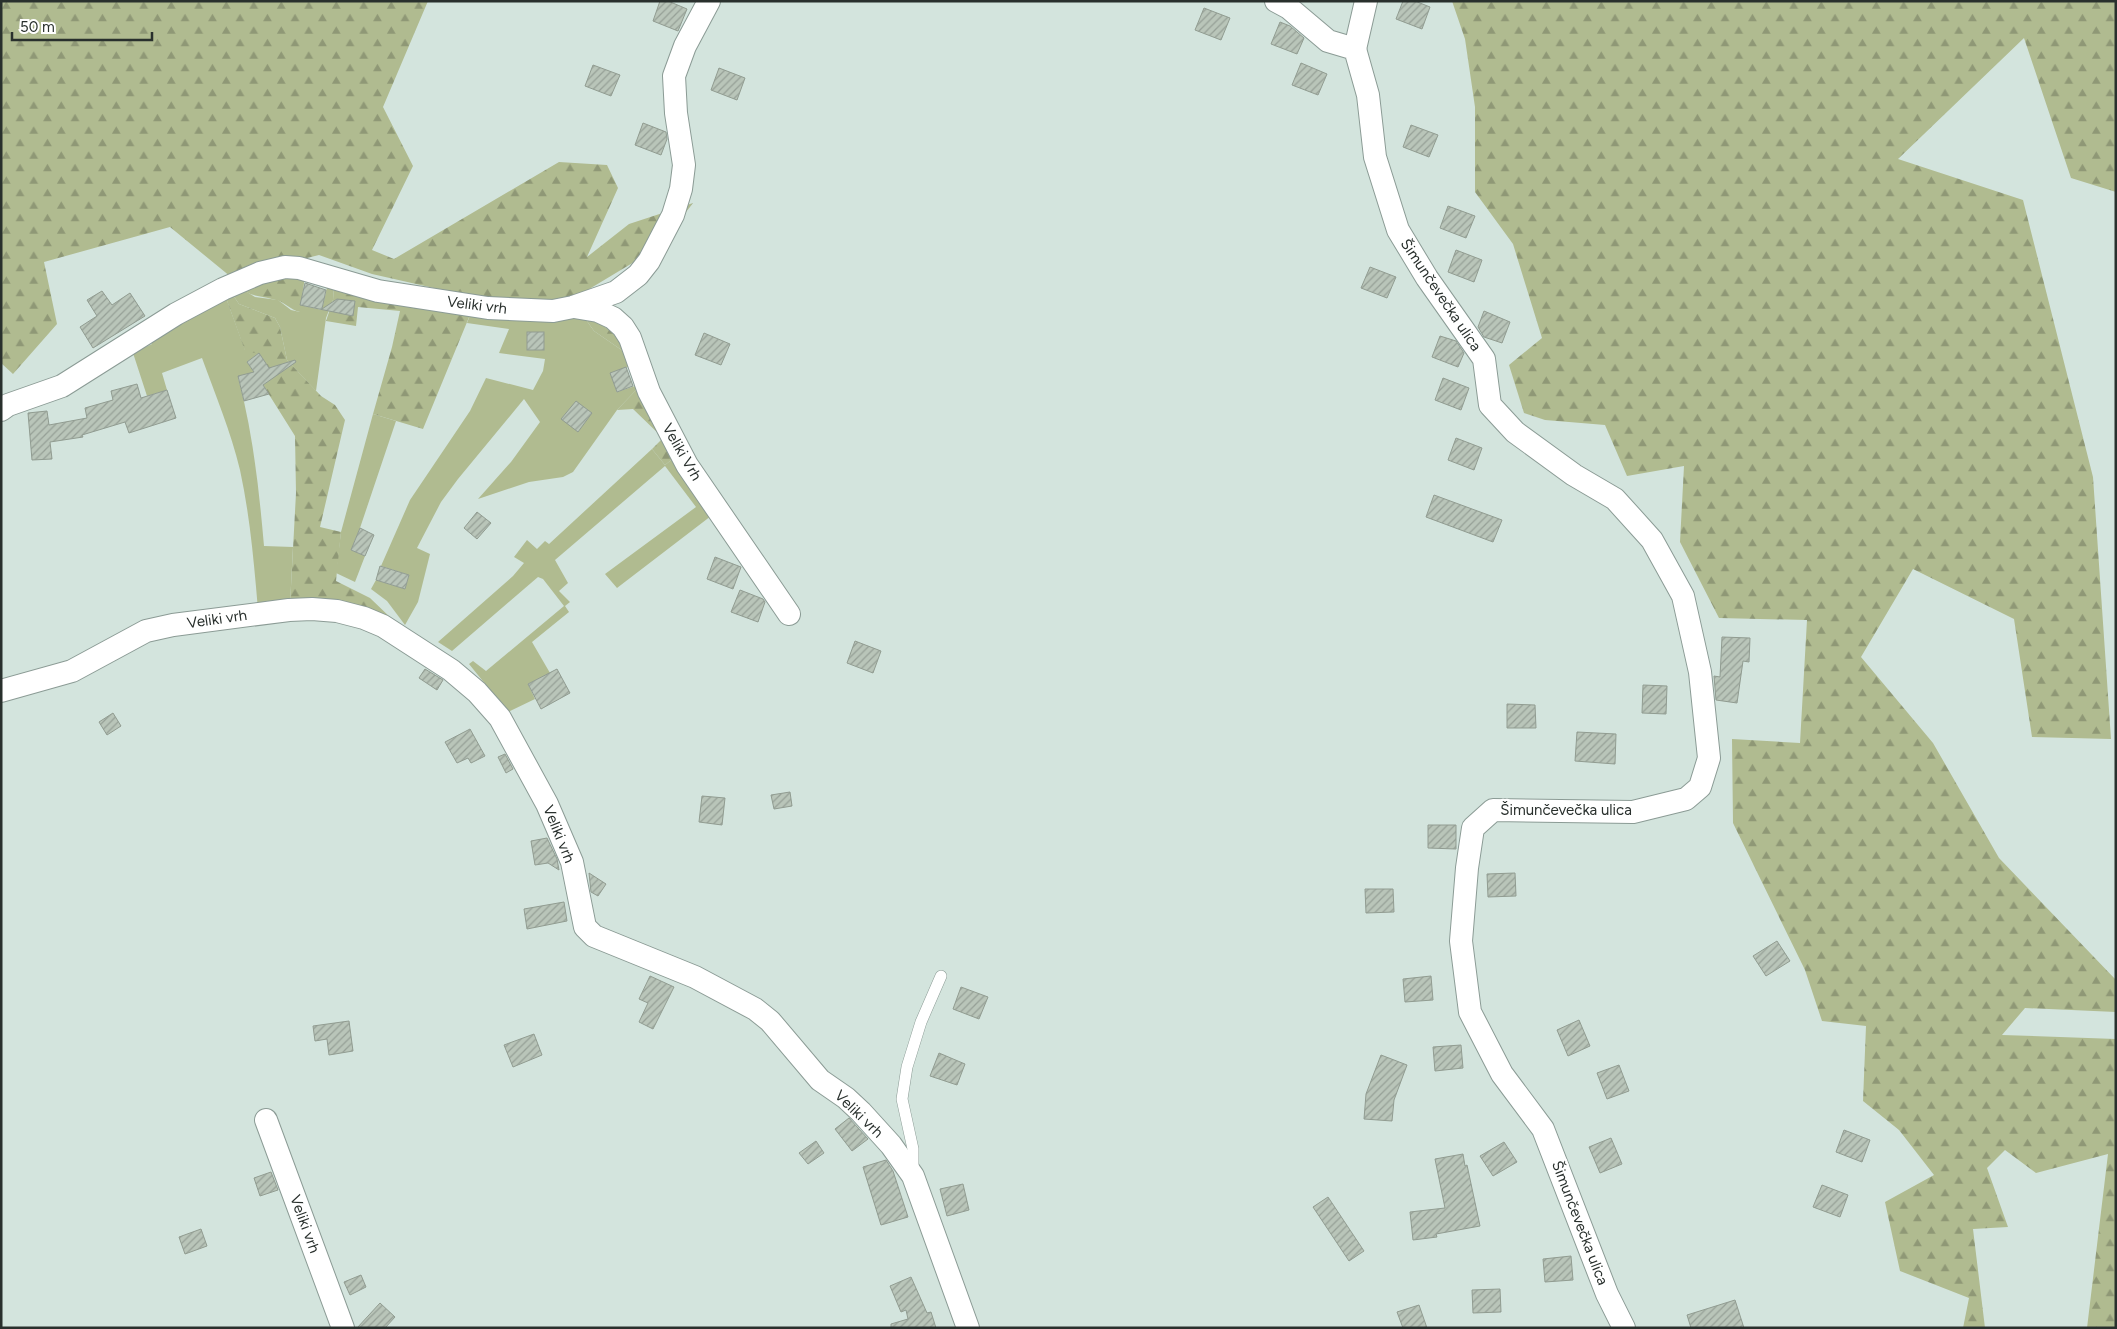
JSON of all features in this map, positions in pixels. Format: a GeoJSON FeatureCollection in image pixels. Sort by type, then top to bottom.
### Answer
{"type":"FeatureCollection","features":[{"type":"Feature","properties":{"kind":"street"},"geometry":{"type":"LineString","coordinates":[[573,307],[616,292],[638,275],[650,261],[673,214],[681,189],[684,165],[676,114],[674,76],[685,46],[709,1]]}},
{"type":"Feature","properties":{"kind":"street"},"geometry":{"type":"LineString","coordinates":[[1276,1],[1289,8],[1328,41],[1356,50]]}},
{"type":"Feature","properties":{"kind":"street","name":"Šimunčevečka ulica"},"geometry":{"type":"LineString","coordinates":[[1366,1],[1356,50],[1368,95],[1375,156],[1398,230],[1427,278],[1484,359],[1490,406],[1515,432],[1574,475],[1615,499],[1652,540],[1683,596],[1698,662],[1709,758],[1700,787],[1686,799],[1633,812],[1493,810],[1473,828],[1467,868],[1461,941],[1470,1012],[1502,1074],[1543,1129],[1607,1294],[1624,1328]]}},
{"type":"Feature","properties":{"kind":"street","name":"Veliki vrh"},"geometry":{"type":"LineString","coordinates":[[1,410],[8,405],[62,386],[176,314],[223,289],[260,273],[285,267],[299,268],[378,292],[488,308],[553,311],[573,307]]}},
{"type":"Feature","properties":{"kind":"street","name":"Veliki Vrh"},"geometry":{"type":"LineString","coordinates":[[573,307],[598,311],[613,318],[623,327],[630,338],[649,392],[687,465],[789,614]]}},
{"type":"Feature","properties":{"kind":"street","name":"Veliki vrh"},"geometry":{"type":"LineString","coordinates":[[1,691],[72,671],[146,631],[232,616],[312,609],[337,611],[382,626],[451,670],[477,692],[500,718],[547,804],[572,862],[584,927],[594,936],[695,977],[754,1009],[770,1022],[820,1080],[846,1098],[861,1112],[891,1145],[913,1176],[968,1328]]}},
{"type":"Feature","properties":{"kind":"street","name":"Veliki vrh"},"geometry":{"type":"LineString","coordinates":[[266,1120],[343,1328]]}},
{"type":"Feature","properties":{"kind":"lane"},"geometry":{"type":"LineString","coordinates":[[913,1176],[914,1149],[902,1098],[906,1075],[921,1022],[941,976]]}},
{"type":"Feature","properties":{"kind":"green space"},"geometry":{"type":"Polygon","coordinates":[[[1,1],[428,1],[383,107],[413,166],[372,250],[394,259],[559,162],[607,165],[618,188],[587,257],[629,224],[693,203],[659,247],[576,297],[526,302],[447,291],[372,274],[319,255],[231,277],[170,227],[44,262],[57,324],[13,374],[1,363],[1,1]]]}},
{"type":"Feature","properties":{"kind":"green space"},"geometry":{"type":"Polygon","coordinates":[[[1452,1],[2116,1],[2116,192],[2071,178],[2024,38],[1898,159],[2023,200],[2093,477],[2111,739],[2032,737],[2014,619],[1913,569],[1861,657],[1933,743],[1999,858],[2116,980],[2116,1012],[2025,1008],[2002,1035],[2116,1039],[2116,1328],[2087,1328],[2108,1154],[2036,1173],[2005,1150],[1987,1168],[2008,1227],[1973,1229],[1985,1328],[1963,1328],[1969,1298],[1900,1271],[1885,1202],[1934,1175],[1899,1130],[1863,1101],[1866,1026],[1822,1021],[1805,970],[1733,823],[1732,739],[1800,743],[1807,620],[1719,618],[1680,542],[1684,466],[1627,476],[1605,425],[1545,420],[1524,413],[1509,365],[1542,338],[1513,244],[1475,192],[1475,107],[1465,39],[1452,1]]]}},
{"type":"Feature","properties":{"kind":"green space"},"geometry":{"type":"Polygon","coordinates":[[[305,276],[300,312],[271,298],[248,293],[240,287],[256,278],[305,276]]]}},
{"type":"Feature","properties":{"kind":"green space"},"geometry":{"type":"Polygon","coordinates":[[[239,287],[255,297],[278,300],[291,310],[300,312],[300,305],[322,310],[327,287],[334,287],[333,300],[326,318],[316,391],[287,360],[280,327],[275,318],[239,304],[231,292],[239,287]]]}},
{"type":"Feature","properties":{"kind":"green space"},"geometry":{"type":"Polygon","coordinates":[[[334,287],[472,310],[423,429],[373,414],[400,311],[358,307],[356,326],[326,321],[333,300],[334,287]]]}},
{"type":"Feature","properties":{"kind":"green space"},"geometry":{"type":"Polygon","coordinates":[[[231,292],[239,304],[275,318],[280,327],[287,360],[321,396],[335,405],[345,420],[320,527],[341,532],[336,581],[370,598],[393,620],[290,605],[296,493],[295,436],[263,385],[275,376],[259,354],[245,351],[225,295],[231,292]]]}},
{"type":"Feature","properties":{"kind":"green space"},"geometry":{"type":"Polygon","coordinates":[[[225,295],[245,350],[259,353],[247,362],[254,372],[238,377],[255,461],[264,546],[293,547],[290,605],[258,610],[249,522],[240,470],[227,427],[202,358],[162,373],[167,390],[147,396],[133,353],[152,344],[150,338],[225,295]]]}},
{"type":"Feature","properties":{"kind":"green space"},"geometry":{"type":"Polygon","coordinates":[[[472,310],[584,317],[594,331],[623,351],[628,367],[611,373],[617,392],[635,386],[639,387],[617,410],[573,472],[563,477],[529,482],[478,499],[511,462],[540,422],[524,399],[441,502],[417,548],[430,554],[418,602],[405,625],[387,601],[371,589],[376,580],[405,589],[409,575],[381,566],[410,500],[470,411],[486,378],[533,390],[543,371],[545,359],[499,353],[509,329],[467,323],[472,310]]]}},
{"type":"Feature","properties":{"kind":"green space"},"geometry":{"type":"Polygon","coordinates":[[[584,317],[613,333],[623,351],[594,331],[584,317]]]}},
{"type":"Feature","properties":{"kind":"green space"},"geometry":{"type":"Polygon","coordinates":[[[639,387],[675,457],[665,465],[652,449],[663,438],[633,409],[617,410],[639,387]]]}},
{"type":"Feature","properties":{"kind":"green space"},"geometry":{"type":"Polygon","coordinates":[[[373,414],[396,421],[351,550],[365,556],[355,582],[336,573],[341,532],[373,414]]]}},
{"type":"Feature","properties":{"kind":"green space"},"geometry":{"type":"Polygon","coordinates":[[[652,449],[665,465],[675,457],[711,516],[617,588],[605,574],[696,507],[665,466],[555,560],[568,583],[559,591],[570,602],[565,606],[569,612],[532,642],[550,673],[528,684],[535,699],[508,712],[469,664],[473,661],[486,671],[564,606],[543,579],[538,577],[452,651],[438,642],[513,576],[524,563],[514,557],[527,540],[537,549],[545,541],[549,544],[652,449]]]}},
{"type":"Feature","properties":{"kind":"building"},"geometry":{"type":"Polygon","coordinates":[[[660,1],[668,1],[687,9],[678,31],[653,21],[660,1]]]}},
{"type":"Feature","properties":{"kind":"building"},"geometry":{"type":"Polygon","coordinates":[[[1403,1],[1415,1],[1430,7],[1422,29],[1396,19],[1403,1]]]}},
{"type":"Feature","properties":{"kind":"building"},"geometry":{"type":"Polygon","coordinates":[[[1204,8],[1230,18],[1221,40],[1195,30],[1204,8]]]}},
{"type":"Feature","properties":{"kind":"building"},"geometry":{"type":"Polygon","coordinates":[[[1280,22],[1290,26],[1304,38],[1297,54],[1271,44],[1280,22]]]}},
{"type":"Feature","properties":{"kind":"building"},"geometry":{"type":"Polygon","coordinates":[[[1301,63],[1327,74],[1318,95],[1292,85],[1301,63]]]}},
{"type":"Feature","properties":{"kind":"building"},"geometry":{"type":"Polygon","coordinates":[[[593,65],[620,75],[611,96],[585,86],[593,65]]]}},
{"type":"Feature","properties":{"kind":"building"},"geometry":{"type":"Polygon","coordinates":[[[719,68],[745,78],[737,100],[711,90],[719,68]]]}},
{"type":"Feature","properties":{"kind":"building"},"geometry":{"type":"Polygon","coordinates":[[[643,123],[666,132],[667,139],[661,155],[635,145],[643,123]]]}},
{"type":"Feature","properties":{"kind":"building"},"geometry":{"type":"Polygon","coordinates":[[[1411,125],[1438,135],[1429,157],[1403,147],[1411,125]]]}},
{"type":"Feature","properties":{"kind":"building"},"geometry":{"type":"Polygon","coordinates":[[[1448,206],[1475,216],[1466,238],[1440,228],[1448,206]]]}},
{"type":"Feature","properties":{"kind":"building"},"geometry":{"type":"Polygon","coordinates":[[[1456,250],[1482,260],[1474,282],[1448,272],[1456,250]]]}},
{"type":"Feature","properties":{"kind":"building"},"geometry":{"type":"Polygon","coordinates":[[[1370,267],[1396,277],[1387,298],[1361,288],[1370,267]]]}},
{"type":"Feature","properties":{"kind":"building"},"geometry":{"type":"Polygon","coordinates":[[[305,283],[326,290],[322,309],[337,299],[355,301],[353,316],[300,305],[305,283]]]}},
{"type":"Feature","properties":{"kind":"building"},"geometry":{"type":"Polygon","coordinates":[[[102,291],[112,305],[130,293],[145,316],[93,348],[80,327],[97,316],[87,300],[102,291]]]}},
{"type":"Feature","properties":{"kind":"building"},"geometry":{"type":"Polygon","coordinates":[[[1484,311],[1510,322],[1502,343],[1484,337],[1478,327],[1484,311]]]}},
{"type":"Feature","properties":{"kind":"building"},"geometry":{"type":"Polygon","coordinates":[[[527,332],[544,332],[544,350],[527,350],[527,332]]]}},
{"type":"Feature","properties":{"kind":"building"},"geometry":{"type":"Polygon","coordinates":[[[704,333],[730,344],[721,365],[695,355],[704,333]]]}},
{"type":"Feature","properties":{"kind":"building"},"geometry":{"type":"Polygon","coordinates":[[[1440,336],[1456,341],[1464,353],[1458,367],[1432,357],[1440,336]]]}},
{"type":"Feature","properties":{"kind":"building"},"geometry":{"type":"Polygon","coordinates":[[[259,353],[269,368],[295,360],[296,362],[263,385],[269,394],[244,401],[238,376],[254,372],[247,362],[259,353]]]}},
{"type":"Feature","properties":{"kind":"building"},"geometry":{"type":"Polygon","coordinates":[[[626,367],[633,386],[617,392],[610,373],[626,367]]]}},
{"type":"Feature","properties":{"kind":"building"},"geometry":{"type":"Polygon","coordinates":[[[1443,378],[1469,388],[1461,410],[1435,400],[1443,378]]]}},
{"type":"Feature","properties":{"kind":"building"},"geometry":{"type":"Polygon","coordinates":[[[137,384],[141,398],[167,390],[176,418],[129,433],[125,422],[82,435],[83,437],[50,442],[52,459],[32,460],[28,413],[47,411],[49,425],[87,418],[85,408],[113,400],[111,391],[137,384]]]}},
{"type":"Feature","properties":{"kind":"building"},"geometry":{"type":"Polygon","coordinates":[[[576,401],[592,413],[578,432],[561,419],[576,401]]]}},
{"type":"Feature","properties":{"kind":"building"},"geometry":{"type":"Polygon","coordinates":[[[1456,438],[1482,448],[1474,470],[1448,460],[1456,438]]]}},
{"type":"Feature","properties":{"kind":"building"},"geometry":{"type":"Polygon","coordinates":[[[1434,495],[1502,520],[1493,542],[1426,517],[1434,495]]]}},
{"type":"Feature","properties":{"kind":"building"},"geometry":{"type":"Polygon","coordinates":[[[477,512],[491,523],[477,539],[464,528],[477,512]]]}},
{"type":"Feature","properties":{"kind":"building"},"geometry":{"type":"Polygon","coordinates":[[[360,528],[374,535],[365,556],[351,550],[360,528]]]}},
{"type":"Feature","properties":{"kind":"building"},"geometry":{"type":"Polygon","coordinates":[[[715,557],[741,567],[733,589],[707,579],[715,557]]]}},
{"type":"Feature","properties":{"kind":"building"},"geometry":{"type":"Polygon","coordinates":[[[380,566],[409,575],[405,589],[376,580],[380,566]]]}},
{"type":"Feature","properties":{"kind":"building"},"geometry":{"type":"Polygon","coordinates":[[[740,590],[763,599],[765,602],[758,622],[731,612],[740,590]]]}},
{"type":"Feature","properties":{"kind":"building"},"geometry":{"type":"Polygon","coordinates":[[[1722,637],[1750,638],[1749,662],[1743,661],[1737,703],[1716,700],[1714,676],[1720,677],[1722,637]]]}},
{"type":"Feature","properties":{"kind":"building"},"geometry":{"type":"Polygon","coordinates":[[[855,641],[881,651],[873,673],[847,663],[855,641]]]}},
{"type":"Feature","properties":{"kind":"building"},"geometry":{"type":"Polygon","coordinates":[[[425,669],[443,680],[437,690],[419,678],[425,669]]]}},
{"type":"Feature","properties":{"kind":"building"},"geometry":{"type":"Polygon","coordinates":[[[557,669],[570,693],[541,709],[528,684],[557,669]]]}},
{"type":"Feature","properties":{"kind":"building"},"geometry":{"type":"Polygon","coordinates":[[[1643,685],[1667,686],[1666,714],[1642,713],[1643,685]]]}},
{"type":"Feature","properties":{"kind":"building"},"geometry":{"type":"Polygon","coordinates":[[[1507,704],[1535,705],[1536,728],[1507,728],[1507,704]]]}},
{"type":"Feature","properties":{"kind":"building"},"geometry":{"type":"Polygon","coordinates":[[[113,713],[121,726],[107,735],[99,722],[113,713]]]}},
{"type":"Feature","properties":{"kind":"building"},"geometry":{"type":"Polygon","coordinates":[[[470,729],[485,756],[471,763],[468,758],[457,763],[445,742],[470,729]]]}},
{"type":"Feature","properties":{"kind":"building"},"geometry":{"type":"Polygon","coordinates":[[[1577,732],[1616,734],[1615,764],[1575,761],[1577,732]]]}},
{"type":"Feature","properties":{"kind":"building"},"geometry":{"type":"Polygon","coordinates":[[[505,754],[513,769],[506,773],[498,757],[505,754]]]}},
{"type":"Feature","properties":{"kind":"building"},"geometry":{"type":"Polygon","coordinates":[[[790,792],[792,806],[774,809],[771,795],[790,792]]]}},
{"type":"Feature","properties":{"kind":"building"},"geometry":{"type":"Polygon","coordinates":[[[702,796],[725,798],[722,825],[699,822],[702,796]]]}},
{"type":"Feature","properties":{"kind":"building"},"geometry":{"type":"Polygon","coordinates":[[[1428,825],[1456,825],[1456,849],[1428,848],[1428,825]]]}},
{"type":"Feature","properties":{"kind":"building"},"geometry":{"type":"Polygon","coordinates":[[[547,838],[557,859],[559,870],[548,863],[535,865],[531,841],[547,838]]]}},
{"type":"Feature","properties":{"kind":"building"},"geometry":{"type":"Polygon","coordinates":[[[589,873],[606,884],[598,896],[591,892],[589,873]]]}},
{"type":"Feature","properties":{"kind":"building"},"geometry":{"type":"Polygon","coordinates":[[[1515,873],[1516,896],[1488,897],[1487,874],[1515,873]]]}},
{"type":"Feature","properties":{"kind":"building"},"geometry":{"type":"Polygon","coordinates":[[[1365,889],[1393,889],[1394,912],[1366,913],[1365,889]]]}},
{"type":"Feature","properties":{"kind":"building"},"geometry":{"type":"Polygon","coordinates":[[[564,902],[567,921],[527,929],[524,909],[564,902]]]}},
{"type":"Feature","properties":{"kind":"building"},"geometry":{"type":"Polygon","coordinates":[[[1777,941],[1790,961],[1766,976],[1753,956],[1777,941]]]}},
{"type":"Feature","properties":{"kind":"building"},"geometry":{"type":"Polygon","coordinates":[[[650,976],[674,987],[653,1029],[639,1022],[648,1003],[639,999],[650,976]]]}},
{"type":"Feature","properties":{"kind":"building"},"geometry":{"type":"Polygon","coordinates":[[[1431,976],[1433,1000],[1405,1002],[1403,979],[1431,976]]]}},
{"type":"Feature","properties":{"kind":"building"},"geometry":{"type":"Polygon","coordinates":[[[961,987],[988,997],[979,1019],[953,1009],[961,987]]]}},
{"type":"Feature","properties":{"kind":"building"},"geometry":{"type":"Polygon","coordinates":[[[1579,1020],[1590,1046],[1568,1056],[1557,1030],[1579,1020]]]}},
{"type":"Feature","properties":{"kind":"building"},"geometry":{"type":"Polygon","coordinates":[[[349,1021],[353,1051],[329,1055],[327,1039],[315,1041],[313,1026],[349,1021]]]}},
{"type":"Feature","properties":{"kind":"building"},"geometry":{"type":"Polygon","coordinates":[[[534,1034],[542,1055],[513,1067],[504,1045],[534,1034]]]}},
{"type":"Feature","properties":{"kind":"building"},"geometry":{"type":"Polygon","coordinates":[[[1461,1045],[1463,1068],[1435,1071],[1433,1047],[1461,1045]]]}},
{"type":"Feature","properties":{"kind":"building"},"geometry":{"type":"Polygon","coordinates":[[[939,1053],[965,1064],[957,1085],[930,1076],[939,1053]]]}},
{"type":"Feature","properties":{"kind":"building"},"geometry":{"type":"Polygon","coordinates":[[[1381,1055],[1407,1065],[1394,1100],[1392,1121],[1364,1119],[1366,1094],[1381,1055]]]}},
{"type":"Feature","properties":{"kind":"building"},"geometry":{"type":"Polygon","coordinates":[[[1619,1065],[1629,1091],[1607,1099],[1597,1073],[1619,1065]]]}},
{"type":"Feature","properties":{"kind":"building"},"geometry":{"type":"Polygon","coordinates":[[[849,1118],[868,1139],[852,1151],[835,1129],[849,1118]]]}},
{"type":"Feature","properties":{"kind":"building"},"geometry":{"type":"Polygon","coordinates":[[[1844,1130],[1870,1140],[1862,1162],[1836,1152],[1844,1130]]]}},
{"type":"Feature","properties":{"kind":"building"},"geometry":{"type":"Polygon","coordinates":[[[1611,1138],[1622,1164],[1600,1173],[1589,1147],[1611,1138]]]}},
{"type":"Feature","properties":{"kind":"building"},"geometry":{"type":"Polygon","coordinates":[[[816,1141],[824,1153],[808,1164],[799,1153],[816,1141]]]}},
{"type":"Feature","properties":{"kind":"building"},"geometry":{"type":"Polygon","coordinates":[[[1504,1142],[1517,1162],[1493,1176],[1480,1156],[1504,1142]]]}},
{"type":"Feature","properties":{"kind":"building"},"geometry":{"type":"Polygon","coordinates":[[[1463,1154],[1480,1226],[1436,1234],[1437,1237],[1413,1240],[1410,1212],[1445,1208],[1435,1159],[1463,1154]]]}},
{"type":"Feature","properties":{"kind":"building"},"geometry":{"type":"Polygon","coordinates":[[[886,1160],[893,1171],[908,1217],[881,1225],[863,1167],[886,1160]]]}},
{"type":"Feature","properties":{"kind":"building"},"geometry":{"type":"Polygon","coordinates":[[[271,1172],[278,1190],[260,1196],[254,1178],[271,1172]]]}},
{"type":"Feature","properties":{"kind":"building"},"geometry":{"type":"Polygon","coordinates":[[[963,1184],[969,1210],[947,1216],[940,1189],[963,1184]]]}},
{"type":"Feature","properties":{"kind":"building"},"geometry":{"type":"Polygon","coordinates":[[[1822,1185],[1848,1195],[1840,1217],[1813,1207],[1822,1185]]]}},
{"type":"Feature","properties":{"kind":"building"},"geometry":{"type":"Polygon","coordinates":[[[1328,1197],[1364,1251],[1349,1261],[1313,1207],[1328,1197]]]}},
{"type":"Feature","properties":{"kind":"building"},"geometry":{"type":"Polygon","coordinates":[[[201,1229],[207,1246],[185,1254],[179,1237],[201,1229]]]}},
{"type":"Feature","properties":{"kind":"building"},"geometry":{"type":"Polygon","coordinates":[[[1571,1256],[1573,1280],[1545,1282],[1543,1259],[1571,1256]]]}},
{"type":"Feature","properties":{"kind":"building"},"geometry":{"type":"Polygon","coordinates":[[[361,1275],[366,1287],[350,1295],[344,1282],[361,1275]]]}},
{"type":"Feature","properties":{"kind":"building"},"geometry":{"type":"Polygon","coordinates":[[[911,1277],[927,1313],[931,1312],[936,1328],[891,1328],[891,1324],[908,1319],[906,1310],[901,1312],[890,1286],[911,1277]]]}},
{"type":"Feature","properties":{"kind":"building"},"geometry":{"type":"Polygon","coordinates":[[[1500,1289],[1501,1312],[1473,1313],[1472,1290],[1500,1289]]]}},
{"type":"Feature","properties":{"kind":"building"},"geometry":{"type":"Polygon","coordinates":[[[1735,1300],[1744,1328],[1691,1328],[1687,1315],[1735,1300]]]}},
{"type":"Feature","properties":{"kind":"building"},"geometry":{"type":"Polygon","coordinates":[[[380,1303],[395,1317],[385,1328],[357,1328],[380,1303]]]}},
{"type":"Feature","properties":{"kind":"building"},"geometry":{"type":"Polygon","coordinates":[[[1419,1305],[1427,1328],[1403,1328],[1397,1312],[1419,1305]]]}}]}
